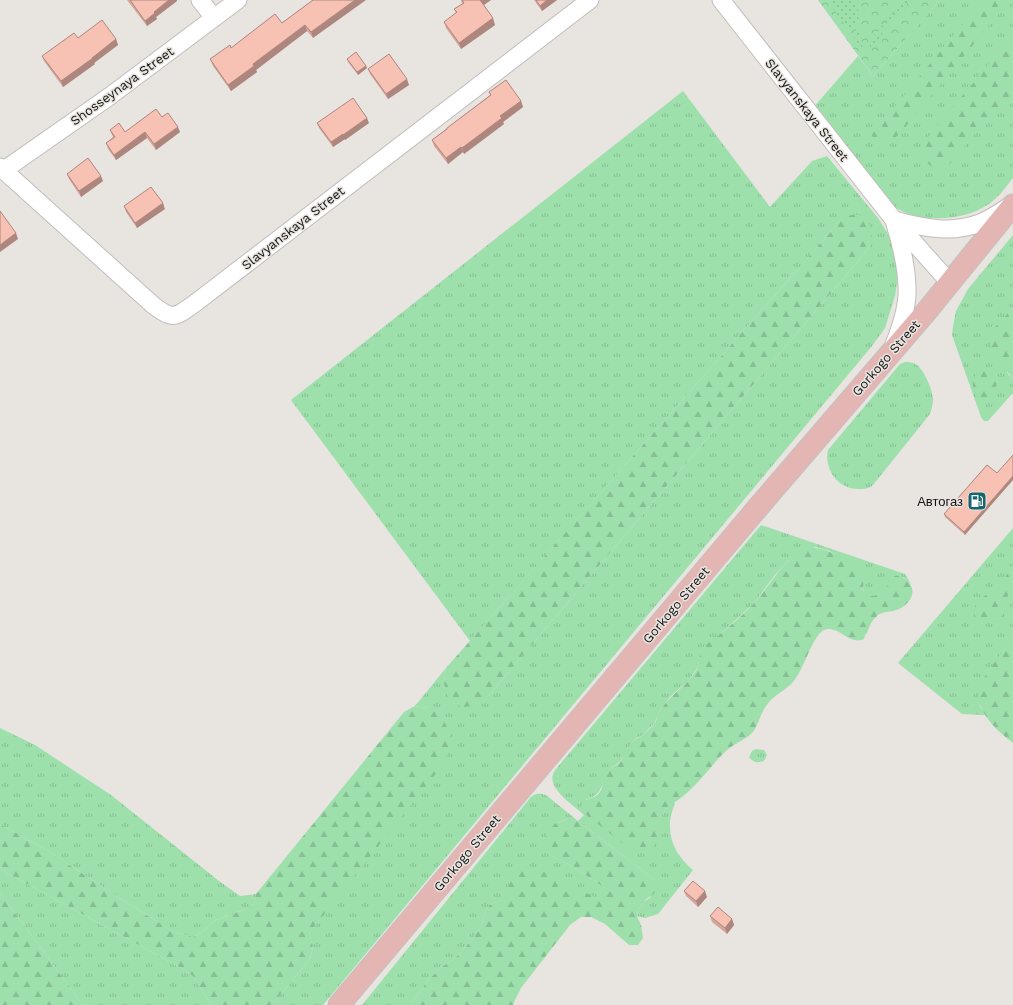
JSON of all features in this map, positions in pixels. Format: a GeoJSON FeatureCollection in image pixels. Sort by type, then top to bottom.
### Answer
{"type":"FeatureCollection","features":[{"type":"Feature","properties":{"kind":"main road","name":"Gorkogo Street"},"geometry":{"type":"LineString","coordinates":[[339,1005],[750,517],[950,283],[1013,204]]}},
{"type":"Feature","properties":{"kind":"street"},"geometry":{"type":"LineString","coordinates":[[200,0],[214,18]]}},
{"type":"Feature","properties":{"kind":"street","name":"Shosseynaya Street"},"geometry":{"type":"LineString","coordinates":[[2,168],[110,96],[238,0]]}},
{"type":"Feature","properties":{"kind":"street","name":"Slavyanskaya Street"},"geometry":{"type":"LineString","coordinates":[[2,168],[153,305],[173,316],[180,314],[194,304],[590,0]]}},
{"type":"Feature","properties":{"kind":"street","name":"Slavyanskaya Street"},"geometry":{"type":"LineString","coordinates":[[721,0],[894,220],[950,283]]}},
{"type":"Feature","properties":{"kind":"street"},"geometry":{"type":"LineString","coordinates":[[894,220],[918,227],[932,229],[963,227],[991,218],[1013,204]]}},
{"type":"Feature","properties":{"kind":"street","name":"Slavyanskaya Street"},"geometry":{"type":"LineString","coordinates":[[891,352],[903,320],[907,295],[906,272],[902,247],[894,220]]}},
{"type":"Feature","properties":{"kind":"green space"},"geometry":{"type":"Polygon","coordinates":[[[818,0],[940,0],[873,76],[818,0]]]}},
{"type":"Feature","properties":{"kind":"green space"},"geometry":{"type":"Polygon","coordinates":[[[827,0],[857,0],[859,23],[849,30],[827,0]]]}},
{"type":"Feature","properties":{"kind":"green space"},"geometry":{"type":"Polygon","coordinates":[[[904,0],[910,0],[870,49],[869,41],[904,0]]]}},
{"type":"Feature","properties":{"kind":"green space"},"geometry":{"type":"Polygon","coordinates":[[[940,0],[1013,0],[1013,178],[998,197],[973,212],[960,216],[932,218],[906,213],[892,205],[813,108],[858,56],[873,76],[940,0]]]}},
{"type":"Feature","properties":{"kind":"green space"},"geometry":{"type":"Polygon","coordinates":[[[983,0],[1010,0],[902,131],[896,137],[885,137],[874,142],[872,135],[875,130],[983,0]]]}},
{"type":"Feature","properties":{"kind":"green space"},"geometry":{"type":"Polygon","coordinates":[[[860,27],[863,51],[852,34],[860,27]]]}},
{"type":"Feature","properties":{"kind":"green space"},"geometry":{"type":"Polygon","coordinates":[[[1013,35],[1013,95],[995,110],[949,165],[935,168],[928,164],[920,152],[924,142],[1013,35]]]}},
{"type":"Feature","properties":{"kind":"green space"},"geometry":{"type":"Polygon","coordinates":[[[683,91],[770,207],[812,161],[827,156],[878,218],[888,234],[894,249],[897,264],[897,283],[895,296],[885,328],[872,346],[323,1005],[272,1005],[310,959],[313,946],[309,933],[318,922],[428,708],[415,706],[446,668],[444,683],[484,701],[865,253],[871,244],[842,219],[470,641],[291,400],[683,91]]]}},
{"type":"Feature","properties":{"kind":"green space"},"geometry":{"type":"Polygon","coordinates":[[[851,215],[860,215],[868,221],[872,232],[871,244],[865,253],[484,701],[477,706],[461,707],[448,698],[444,683],[446,668],[842,219],[851,215]]]}},
{"type":"Feature","properties":{"kind":"green space"},"geometry":{"type":"Polygon","coordinates":[[[1013,235],[1013,307],[992,332],[1008,374],[1013,379],[1013,394],[988,421],[984,421],[981,417],[952,335],[953,326],[956,311],[968,289],[1013,235]]]}},
{"type":"Feature","properties":{"kind":"green space"},"geometry":{"type":"Polygon","coordinates":[[[1013,307],[1013,379],[993,351],[989,342],[991,332],[1013,307]]]}},
{"type":"Feature","properties":{"kind":"green space"},"geometry":{"type":"Polygon","coordinates":[[[905,362],[912,363],[920,367],[927,380],[933,398],[930,414],[872,486],[866,489],[858,489],[844,485],[838,481],[830,470],[827,457],[828,450],[900,364],[905,362]]]}},
{"type":"Feature","properties":{"kind":"green space"},"geometry":{"type":"Polygon","coordinates":[[[982,369],[991,374],[997,381],[996,388],[990,400],[985,404],[981,403],[978,399],[973,385],[975,377],[982,369]]]}},
{"type":"Feature","properties":{"kind":"green space"},"geometry":{"type":"Polygon","coordinates":[[[761,525],[905,574],[911,584],[903,577],[892,577],[889,585],[884,591],[875,596],[869,596],[864,594],[863,581],[843,558],[829,551],[815,547],[788,561],[775,575],[754,603],[702,651],[697,668],[689,680],[670,697],[660,710],[655,722],[643,735],[636,738],[630,745],[626,755],[609,769],[605,775],[599,792],[585,800],[657,837],[663,813],[675,802],[671,814],[670,834],[674,846],[680,856],[693,870],[658,914],[645,918],[637,916],[644,901],[650,898],[656,881],[578,821],[584,815],[558,792],[554,786],[553,773],[761,525]]]}},
{"type":"Feature","properties":{"kind":"green space"},"geometry":{"type":"Polygon","coordinates":[[[1013,528],[1013,639],[980,684],[980,706],[985,715],[962,714],[898,663],[1013,528]]]}},
{"type":"Feature","properties":{"kind":"green space"},"geometry":{"type":"Polygon","coordinates":[[[807,547],[819,549],[845,558],[855,566],[862,576],[864,593],[866,595],[874,596],[883,591],[893,577],[899,576],[909,583],[912,588],[912,596],[910,600],[901,608],[878,615],[871,623],[864,639],[853,640],[839,632],[829,629],[820,633],[797,677],[790,685],[769,702],[752,733],[727,750],[682,797],[666,809],[662,815],[655,844],[651,849],[645,852],[635,853],[585,814],[581,809],[582,805],[586,800],[600,792],[606,772],[621,761],[632,743],[650,728],[656,721],[659,712],[665,704],[693,675],[697,669],[701,653],[706,645],[746,611],[760,596],[784,565],[798,552],[807,547]]]}},
{"type":"Feature","properties":{"kind":"green space"},"geometry":{"type":"Polygon","coordinates":[[[1012,566],[1013,589],[1007,597],[1004,613],[997,621],[991,623],[983,622],[975,616],[974,608],[979,600],[1000,586],[1012,566]]]}},
{"type":"Feature","properties":{"kind":"green space"},"geometry":{"type":"Polygon","coordinates":[[[1013,639],[1013,743],[987,718],[979,702],[978,693],[982,680],[1013,639]]]}},
{"type":"Feature","properties":{"kind":"green space"},"geometry":{"type":"Polygon","coordinates":[[[415,706],[428,708],[441,716],[450,732],[450,749],[442,766],[309,933],[313,946],[310,959],[272,1005],[211,1005],[194,977],[183,969],[7,873],[0,867],[0,824],[50,852],[174,932],[193,937],[201,933],[214,921],[254,904],[256,894],[404,712],[415,706]]]}},
{"type":"Feature","properties":{"kind":"green space"},"geometry":{"type":"Polygon","coordinates":[[[0,728],[35,745],[111,795],[240,896],[256,894],[254,904],[214,921],[201,933],[193,937],[174,932],[50,852],[0,824],[0,728]]]}},
{"type":"Feature","properties":{"kind":"green space"},"geometry":{"type":"Polygon","coordinates":[[[756,749],[764,750],[767,755],[764,761],[756,762],[749,757],[752,751],[756,749]]]}},
{"type":"Feature","properties":{"kind":"green space"},"geometry":{"type":"Polygon","coordinates":[[[538,794],[546,795],[578,821],[567,819],[557,823],[552,856],[570,865],[605,888],[605,894],[599,899],[510,881],[507,896],[489,905],[484,915],[481,927],[471,941],[455,958],[429,979],[410,1005],[362,1005],[531,797],[538,794]]]}},
{"type":"Feature","properties":{"kind":"green space"},"geometry":{"type":"Polygon","coordinates":[[[568,819],[578,821],[656,881],[659,886],[640,906],[637,916],[641,925],[643,938],[638,945],[629,945],[605,924],[591,917],[581,917],[570,925],[521,988],[513,1005],[410,1005],[429,979],[455,958],[471,941],[481,927],[484,915],[489,905],[506,896],[510,881],[517,873],[527,869],[548,873],[598,899],[605,894],[605,888],[570,865],[552,856],[547,849],[546,839],[548,830],[557,823],[568,819]]]}},
{"type":"Feature","properties":{"kind":"green space"},"geometry":{"type":"Polygon","coordinates":[[[0,867],[7,873],[183,969],[194,977],[211,1005],[83,1005],[0,893],[0,867]]]}},
{"type":"Feature","properties":{"kind":"green space"},"geometry":{"type":"Polygon","coordinates":[[[0,893],[83,1005],[0,1005],[0,893]]]}},
{"type":"Feature","properties":{"kind":"building"},"geometry":{"type":"Polygon","coordinates":[[[130,0],[169,0],[145,21],[130,0]]]}},
{"type":"Feature","properties":{"kind":"building"},"geometry":{"type":"Polygon","coordinates":[[[313,0],[355,0],[311,32],[305,25],[228,85],[210,59],[230,45],[231,48],[275,14],[282,23],[313,0]]]}},
{"type":"Feature","properties":{"kind":"building"},"geometry":{"type":"Polygon","coordinates":[[[462,0],[480,0],[493,18],[459,43],[444,22],[457,12],[454,9],[464,3],[462,0]]]}},
{"type":"Feature","properties":{"kind":"building"},"geometry":{"type":"Polygon","coordinates":[[[536,0],[547,0],[540,6],[536,0]]]}},
{"type":"Feature","properties":{"kind":"building"},"geometry":{"type":"Polygon","coordinates":[[[102,20],[116,39],[61,81],[42,56],[74,33],[78,38],[102,20]]]}},
{"type":"Feature","properties":{"kind":"building"},"geometry":{"type":"Polygon","coordinates":[[[356,52],[366,66],[357,72],[347,59],[356,52]]]}},
{"type":"Feature","properties":{"kind":"building"},"geometry":{"type":"Polygon","coordinates":[[[389,54],[407,79],[386,94],[368,69],[389,54]]]}},
{"type":"Feature","properties":{"kind":"building"},"geometry":{"type":"Polygon","coordinates":[[[506,80],[521,101],[500,116],[502,118],[446,158],[432,140],[491,95],[489,92],[506,80]]]}},
{"type":"Feature","properties":{"kind":"building"},"geometry":{"type":"Polygon","coordinates":[[[353,98],[367,118],[331,142],[317,123],[353,98]]]}},
{"type":"Feature","properties":{"kind":"building"},"geometry":{"type":"Polygon","coordinates":[[[156,109],[162,117],[168,113],[178,127],[154,144],[145,132],[114,155],[106,143],[115,137],[110,130],[119,123],[125,132],[156,109]]]}},
{"type":"Feature","properties":{"kind":"building"},"geometry":{"type":"Polygon","coordinates":[[[88,158],[101,176],[79,191],[67,174],[88,158]]]}},
{"type":"Feature","properties":{"kind":"building"},"geometry":{"type":"Polygon","coordinates":[[[151,187],[163,203],[135,223],[124,206],[151,187]]]}},
{"type":"Feature","properties":{"kind":"building"},"geometry":{"type":"Polygon","coordinates":[[[0,211],[16,233],[0,245],[0,211]]]}},
{"type":"Feature","properties":{"kind":"building","name":"Автогаз"},"geometry":{"type":"Polygon","coordinates":[[[1013,455],[1013,476],[964,532],[944,514],[987,465],[997,473],[1013,455]]]}},
{"type":"Feature","properties":{"kind":"building"},"geometry":{"type":"Polygon","coordinates":[[[693,881],[705,891],[696,901],[684,891],[693,881]]]}},
{"type":"Feature","properties":{"kind":"building"},"geometry":{"type":"Polygon","coordinates":[[[718,907],[732,919],[725,928],[710,916],[718,907]]]}},
{"type":"Feature","properties":{"kind":"place","name":"Автогаз"},"geometry":{"type":"Point","coordinates":[977,501]}}]}
